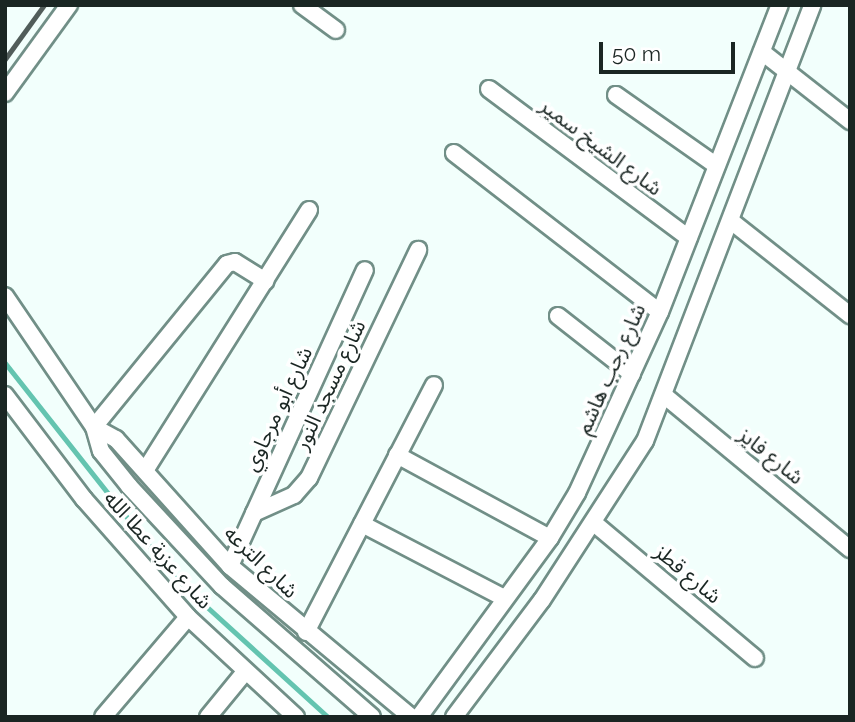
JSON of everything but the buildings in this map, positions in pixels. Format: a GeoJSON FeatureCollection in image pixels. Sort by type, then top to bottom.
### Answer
{"type":"FeatureCollection","features":[{"type":"Feature","properties":{"kind":"street"},"geometry":{"type":"LineString","coordinates":[[5,93],[69,5]]}},
{"type":"Feature","properties":{"kind":"street"},"geometry":{"type":"LineString","coordinates":[[302,5],[336,30]]}},
{"type":"Feature","properties":{"kind":"street","name":"شارع رجب هاشم"},"geometry":{"type":"LineString","coordinates":[[419,717],[550,538],[563,516],[660,312],[780,5]]}},
{"type":"Feature","properties":{"kind":"street"},"geometry":{"type":"LineString","coordinates":[[454,717],[590,529],[645,441],[665,397],[812,5]]}},
{"type":"Feature","properties":{"kind":"street"},"geometry":{"type":"LineString","coordinates":[[762,52],[850,121]]}},
{"type":"Feature","properties":{"kind":"street","name":"شارع الشيخ سمير"},"geometry":{"type":"LineString","coordinates":[[489,89],[689,238]]}},
{"type":"Feature","properties":{"kind":"street"},"geometry":{"type":"LineString","coordinates":[[615,94],[717,166]]}},
{"type":"Feature","properties":{"kind":"street"},"geometry":{"type":"LineString","coordinates":[[454,153],[660,312]]}},
{"type":"Feature","properties":{"kind":"street"},"geometry":{"type":"LineString","coordinates":[[146,469],[309,210]]}},
{"type":"Feature","properties":{"kind":"street"},"geometry":{"type":"LineString","coordinates":[[731,221],[850,315]]}},
{"type":"Feature","properties":{"kind":"street","name":"شارع مسجد النور"},"geometry":{"type":"LineString","coordinates":[[254,513],[293,495],[309,478],[418,250]]}},
{"type":"Feature","properties":{"kind":"street"},"geometry":{"type":"LineString","coordinates":[[94,426],[227,264],[235,261],[265,281]]}},
{"type":"Feature","properties":{"kind":"street","name":"شارع أبو مرجاوي"},"geometry":{"type":"LineString","coordinates":[[230,566],[365,270]]}},
{"type":"Feature","properties":{"kind":"street","name":"شارع الترعه"},"geometry":{"type":"LineString","coordinates":[[5,296],[94,426],[111,465],[171,534],[222,586],[372,717]]}},
{"type":"Feature","properties":{"kind":"street"},"geometry":{"type":"LineString","coordinates":[[558,316],[632,374]]}},
{"type":"Feature","properties":{"kind":"street"},"geometry":{"type":"LineString","coordinates":[[306,632],[434,385]]}},
{"type":"Feature","properties":{"kind":"street","name":"شارع عزبة عطا الله"},"geometry":{"type":"LineString","coordinates":[[5,395],[83,499],[188,617],[296,717]]}},
{"type":"Feature","properties":{"kind":"street","name":"شارع فايز"},"geometry":{"type":"LineString","coordinates":[[665,397],[850,549]]}},
{"type":"Feature","properties":{"kind":"street","name":"شارع الترعه"},"geometry":{"type":"LineString","coordinates":[[94,426],[116,439],[146,469],[230,566],[411,717]]}},
{"type":"Feature","properties":{"kind":"street"},"geometry":{"type":"LineString","coordinates":[[397,455],[550,538]]}},
{"type":"Feature","properties":{"kind":"street","name":"شارع قطز"},"geometry":{"type":"LineString","coordinates":[[563,516],[590,529],[755,657]]}},
{"type":"Feature","properties":{"kind":"street"},"geometry":{"type":"LineString","coordinates":[[362,524],[504,598]]}},
{"type":"Feature","properties":{"kind":"street"},"geometry":{"type":"LineString","coordinates":[[103,717],[188,617]]}},
{"type":"Feature","properties":{"kind":"street"},"geometry":{"type":"LineString","coordinates":[[208,717],[245,672]]}},
{"type":"Feature","properties":{"kind":"waterway"},"geometry":{"type":"LineString","coordinates":[[5,363],[174,577],[328,717]]}},
{"type":"Feature","properties":{"kind":"railway"},"geometry":{"type":"LineString","coordinates":[[5,59],[44,5]]}}]}
